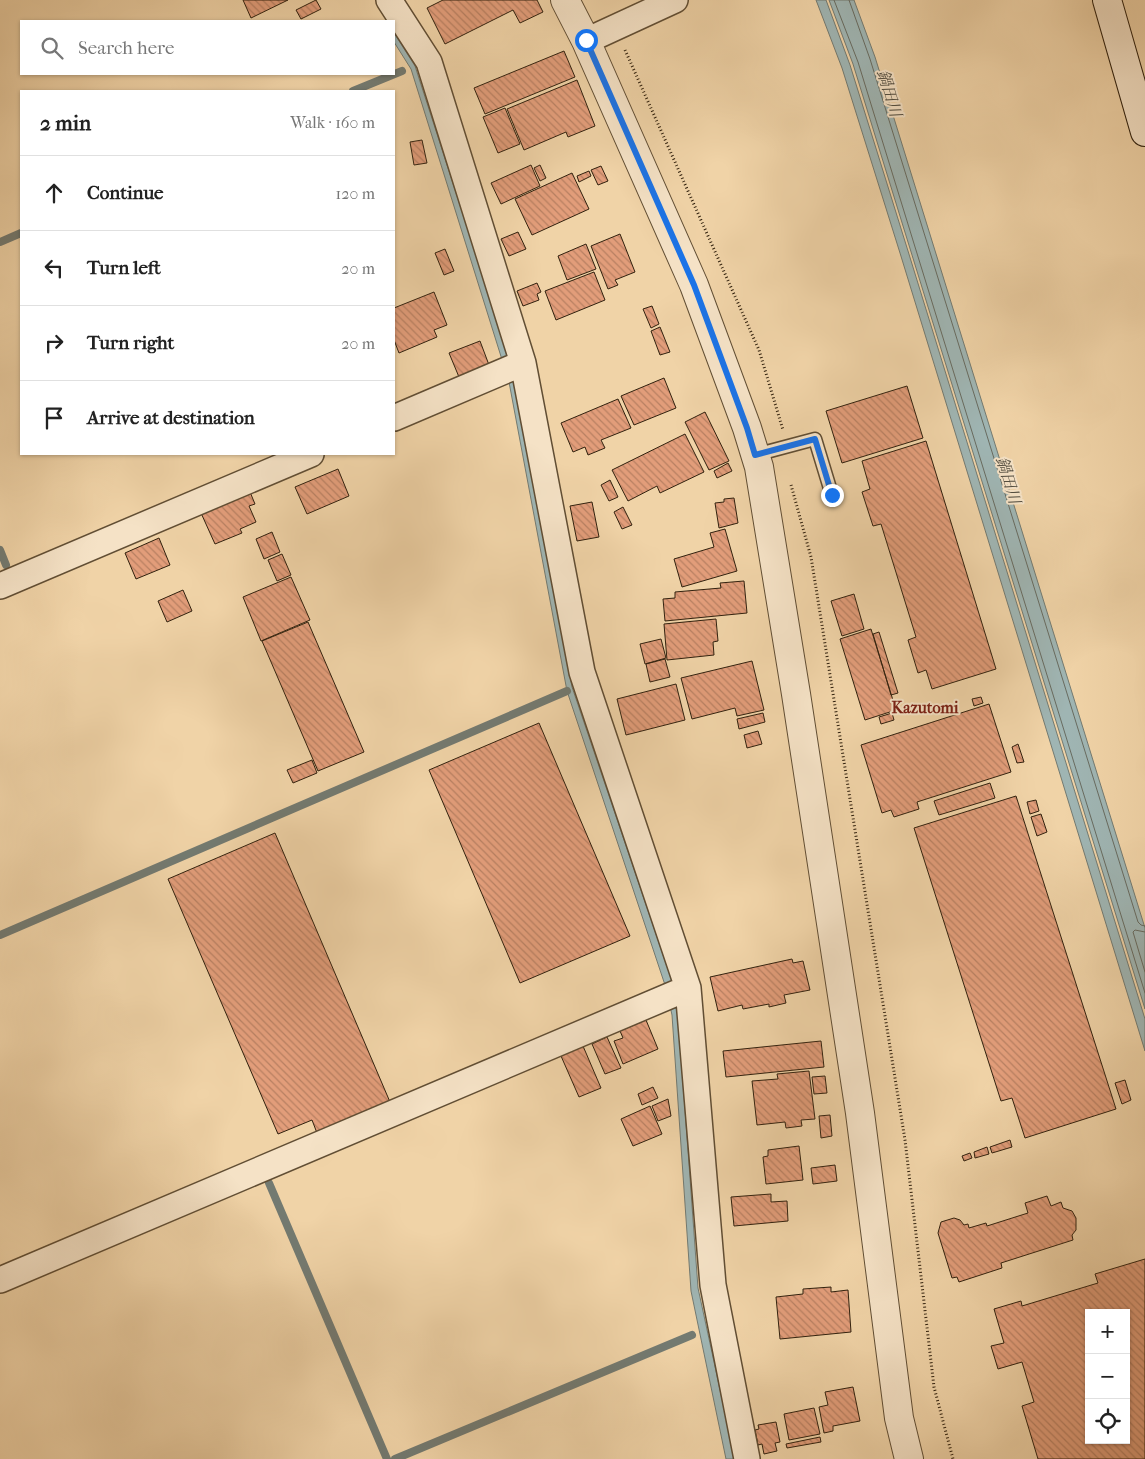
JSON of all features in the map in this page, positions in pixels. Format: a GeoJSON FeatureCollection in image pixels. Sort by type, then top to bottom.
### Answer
{"type":"FeatureCollection","features":[{"type":"Feature","properties":{"kind":"street"},"geometry":{"type":"LineString","coordinates":[[389,0],[429,62],[513,367],[582,672],[677,993],[712,1285],[747,1459]]}},
{"type":"Feature","properties":{"kind":"street"},"geometry":{"type":"LineString","coordinates":[[565,0],[586,40],[694,285],[747,428],[759,467],[860,1113],[898,1418],[909,1459]]}},
{"type":"Feature","properties":{"kind":"street"},"geometry":{"type":"LineString","coordinates":[[586,40],[675,0]]}},
{"type":"Feature","properties":{"kind":"street"},"geometry":{"type":"LineString","coordinates":[[1107,0],[1145,132]]}},
{"type":"Feature","properties":{"kind":"street"},"geometry":{"type":"LineString","coordinates":[[395,418],[513,367]]}},
{"type":"Feature","properties":{"kind":"street"},"geometry":{"type":"LineString","coordinates":[[0,586],[309,455]]}},
{"type":"Feature","properties":{"kind":"street"},"geometry":{"type":"LineString","coordinates":[[0,1280],[677,993]]}},
{"type":"Feature","properties":{"kind":"lane"},"geometry":{"type":"LineString","coordinates":[[755,455],[815,439],[832,495]]}},
{"type":"Feature","properties":{"kind":"water"},"geometry":{"type":"Polygon","coordinates":[[[816,0],[826,0],[850,65],[1145,1019],[1145,1051],[900,253],[842,68],[816,0]]]}},
{"type":"Feature","properties":{"kind":"water"},"geometry":{"type":"Polygon","coordinates":[[[829,0],[854,0],[875,57],[1145,928],[1145,1009],[853,64],[829,0]]]}},
{"type":"Feature","properties":{"kind":"water"},"geometry":{"type":"Polygon","coordinates":[[[395,35],[415,66],[507,350],[516,381],[572,687],[671,978],[678,1013],[698,1288],[735,1459],[726,1459],[691,1291],[672,1015],[666,988],[567,691],[509,382],[411,69],[395,44],[395,35]]]}},
{"type":"Feature","properties":{"kind":"building"},"geometry":{"type":"Polygon","coordinates":[[[243,0],[288,0],[251,18],[243,0]]]}},
{"type":"Feature","properties":{"kind":"building"},"geometry":{"type":"Polygon","coordinates":[[[316,0],[321,9],[301,19],[296,10],[316,0]]]}},
{"type":"Feature","properties":{"kind":"building"},"geometry":{"type":"Polygon","coordinates":[[[443,0],[537,0],[543,12],[520,23],[513,10],[445,44],[427,8],[443,0]]]}},
{"type":"Feature","properties":{"kind":"building"},"geometry":{"type":"Polygon","coordinates":[[[564,51],[575,77],[485,114],[474,88],[564,51]]]}},
{"type":"Feature","properties":{"kind":"building"},"geometry":{"type":"Polygon","coordinates":[[[577,80],[595,126],[568,137],[566,132],[524,150],[507,109],[577,80]]]}},
{"type":"Feature","properties":{"kind":"building"},"geometry":{"type":"Polygon","coordinates":[[[505,108],[520,144],[498,153],[483,117],[505,108]]]}},
{"type":"Feature","properties":{"kind":"building"},"geometry":{"type":"Polygon","coordinates":[[[422,140],[427,163],[414,165],[410,142],[422,140]]]}},
{"type":"Feature","properties":{"kind":"building"},"geometry":{"type":"Polygon","coordinates":[[[531,165],[540,186],[501,204],[491,183],[531,165]]]}},
{"type":"Feature","properties":{"kind":"building"},"geometry":{"type":"Polygon","coordinates":[[[540,165],[546,178],[540,181],[534,168],[540,165]]]}},
{"type":"Feature","properties":{"kind":"building"},"geometry":{"type":"Polygon","coordinates":[[[601,166],[608,181],[598,185],[591,170],[601,166]]]}},
{"type":"Feature","properties":{"kind":"building"},"geometry":{"type":"Polygon","coordinates":[[[589,171],[591,176],[579,182],[577,176],[589,171]]]}},
{"type":"Feature","properties":{"kind":"building"},"geometry":{"type":"Polygon","coordinates":[[[572,173],[589,209],[532,235],[515,199],[572,173]]]}},
{"type":"Feature","properties":{"kind":"building"},"geometry":{"type":"Polygon","coordinates":[[[518,232],[526,249],[509,256],[501,239],[518,232]]]}},
{"type":"Feature","properties":{"kind":"building"},"geometry":{"type":"Polygon","coordinates":[[[620,234],[635,272],[615,280],[618,285],[608,289],[591,246],[620,234]]]}},
{"type":"Feature","properties":{"kind":"building"},"geometry":{"type":"Polygon","coordinates":[[[586,244],[596,269],[567,280],[558,256],[586,244]]]}},
{"type":"Feature","properties":{"kind":"building"},"geometry":{"type":"Polygon","coordinates":[[[445,249],[454,271],[444,275],[435,253],[445,249]]]}},
{"type":"Feature","properties":{"kind":"building"},"geometry":{"type":"Polygon","coordinates":[[[594,272],[605,300],[556,320],[545,291],[594,272]]]}},
{"type":"Feature","properties":{"kind":"building"},"geometry":{"type":"Polygon","coordinates":[[[537,283],[541,292],[537,294],[539,300],[523,306],[517,291],[537,283]]]}},
{"type":"Feature","properties":{"kind":"building"},"geometry":{"type":"Polygon","coordinates":[[[434,292],[447,325],[434,330],[437,337],[399,353],[395,343],[395,308],[434,292]]]}},
{"type":"Feature","properties":{"kind":"building"},"geometry":{"type":"Polygon","coordinates":[[[652,306],[659,324],[651,328],[643,309],[652,306]]]}},
{"type":"Feature","properties":{"kind":"building"},"geometry":{"type":"Polygon","coordinates":[[[660,327],[670,352],[660,355],[651,331],[660,327]]]}},
{"type":"Feature","properties":{"kind":"building"},"geometry":{"type":"Polygon","coordinates":[[[480,341],[489,365],[459,377],[449,353],[480,341]]]}},
{"type":"Feature","properties":{"kind":"building"},"geometry":{"type":"Polygon","coordinates":[[[664,378],[676,408],[634,425],[621,396],[664,378]]]}},
{"type":"Feature","properties":{"kind":"building"},"geometry":{"type":"Polygon","coordinates":[[[907,386],[923,438],[842,463],[826,411],[907,386]]]}},
{"type":"Feature","properties":{"kind":"building"},"geometry":{"type":"Polygon","coordinates":[[[618,399],[631,428],[601,440],[605,448],[588,455],[585,447],[573,452],[561,423],[618,399]]]}},
{"type":"Feature","properties":{"kind":"building"},"geometry":{"type":"Polygon","coordinates":[[[705,412],[729,461],[709,470],[685,422],[705,412]]]}},
{"type":"Feature","properties":{"kind":"building"},"geometry":{"type":"Polygon","coordinates":[[[685,434],[704,472],[660,493],[657,486],[628,501],[612,470],[685,434]]]}},
{"type":"Feature","properties":{"kind":"building"},"geometry":{"type":"Polygon","coordinates":[[[926,441],[996,669],[932,689],[926,670],[918,673],[908,640],[916,637],[881,524],[873,526],[862,492],[870,489],[862,461],[926,441]]]}},
{"type":"Feature","properties":{"kind":"building"},"geometry":{"type":"Polygon","coordinates":[[[728,463],[732,471],[717,478],[714,471],[728,463]]]}},
{"type":"Feature","properties":{"kind":"building"},"geometry":{"type":"Polygon","coordinates":[[[338,469],[349,496],[307,514],[295,487],[338,469]]]}},
{"type":"Feature","properties":{"kind":"building"},"geometry":{"type":"Polygon","coordinates":[[[610,480],[618,497],[609,501],[601,485],[610,480]]]}},
{"type":"Feature","properties":{"kind":"building"},"geometry":{"type":"Polygon","coordinates":[[[250,492],[255,504],[249,506],[256,522],[240,529],[242,533],[215,544],[201,513],[250,492]]]}},
{"type":"Feature","properties":{"kind":"building"},"geometry":{"type":"Polygon","coordinates":[[[734,498],[738,523],[719,528],[715,503],[724,502],[724,499],[734,498]]]}},
{"type":"Feature","properties":{"kind":"building"},"geometry":{"type":"Polygon","coordinates":[[[592,502],[599,537],[577,541],[570,506],[592,502]]]}},
{"type":"Feature","properties":{"kind":"building"},"geometry":{"type":"Polygon","coordinates":[[[623,507],[632,525],[622,529],[614,512],[623,507]]]}},
{"type":"Feature","properties":{"kind":"building"},"geometry":{"type":"Polygon","coordinates":[[[725,529],[737,571],[682,587],[674,559],[714,547],[710,533],[725,529]]]}},
{"type":"Feature","properties":{"kind":"building"},"geometry":{"type":"Polygon","coordinates":[[[272,532],[280,552],[264,559],[256,539],[272,532]]]}},
{"type":"Feature","properties":{"kind":"building"},"geometry":{"type":"Polygon","coordinates":[[[159,538],[170,565],[136,579],[125,553],[159,538]]]}},
{"type":"Feature","properties":{"kind":"building"},"geometry":{"type":"Polygon","coordinates":[[[282,554],[291,575],[277,581],[268,560],[282,554]]]}},
{"type":"Feature","properties":{"kind":"building"},"geometry":{"type":"Polygon","coordinates":[[[291,577],[310,620],[261,641],[243,597],[291,577]]]}},
{"type":"Feature","properties":{"kind":"building"},"geometry":{"type":"Polygon","coordinates":[[[744,581],[747,613],[665,621],[663,599],[675,598],[675,592],[721,588],[720,583],[744,581]]]}},
{"type":"Feature","properties":{"kind":"building"},"geometry":{"type":"Polygon","coordinates":[[[183,590],[192,611],[167,622],[158,601],[183,590]]]}},
{"type":"Feature","properties":{"kind":"building"},"geometry":{"type":"Polygon","coordinates":[[[854,594],[864,629],[842,636],[831,601],[854,594]]]}},
{"type":"Feature","properties":{"kind":"building"},"geometry":{"type":"Polygon","coordinates":[[[716,619],[718,641],[713,642],[714,655],[667,660],[664,624],[716,619]]]}},
{"type":"Feature","properties":{"kind":"building"},"geometry":{"type":"Polygon","coordinates":[[[308,622],[364,752],[318,771],[262,641],[308,622]]]}},
{"type":"Feature","properties":{"kind":"building"},"geometry":{"type":"Polygon","coordinates":[[[871,629],[896,710],[865,720],[840,639],[871,629]]]}},
{"type":"Feature","properties":{"kind":"building"},"geometry":{"type":"Polygon","coordinates":[[[879,632],[898,693],[891,695],[873,634],[879,632]]]}},
{"type":"Feature","properties":{"kind":"building"},"geometry":{"type":"Polygon","coordinates":[[[661,639],[666,658],[645,664],[640,644],[661,639]]]}},
{"type":"Feature","properties":{"kind":"building"},"geometry":{"type":"Polygon","coordinates":[[[665,659],[670,677],[650,682],[646,664],[665,659]]]}},
{"type":"Feature","properties":{"kind":"building"},"geometry":{"type":"Polygon","coordinates":[[[752,661],[764,710],[737,716],[735,708],[692,719],[681,678],[752,661]]]}},
{"type":"Feature","properties":{"kind":"building"},"geometry":{"type":"Polygon","coordinates":[[[676,684],[685,720],[626,735],[617,699],[676,684]]]}},
{"type":"Feature","properties":{"kind":"building"},"geometry":{"type":"Polygon","coordinates":[[[981,697],[983,703],[974,706],[972,699],[981,697]]]}},
{"type":"Feature","properties":{"kind":"building"},"geometry":{"type":"Polygon","coordinates":[[[989,704],[1011,772],[917,802],[919,809],[894,817],[891,810],[882,813],[861,745],[989,704]]]}},
{"type":"Feature","properties":{"kind":"building"},"geometry":{"type":"Polygon","coordinates":[[[763,713],[765,722],[739,729],[737,719],[763,713]]]}},
{"type":"Feature","properties":{"kind":"building"},"geometry":{"type":"Polygon","coordinates":[[[892,713],[894,720],[881,724],[879,717],[892,713]]]}},
{"type":"Feature","properties":{"kind":"building"},"geometry":{"type":"Polygon","coordinates":[[[539,723],[630,936],[520,983],[429,770],[539,723]]]}},
{"type":"Feature","properties":{"kind":"building"},"geometry":{"type":"Polygon","coordinates":[[[758,731],[762,744],[747,748],[744,735],[758,731]]]}},
{"type":"Feature","properties":{"kind":"building"},"geometry":{"type":"Polygon","coordinates":[[[1018,744],[1024,762],[1017,763],[1012,747],[1018,744]]]}},
{"type":"Feature","properties":{"kind":"building"},"geometry":{"type":"Polygon","coordinates":[[[312,760],[317,773],[293,783],[287,770],[312,760]]]}},
{"type":"Feature","properties":{"kind":"building"},"geometry":{"type":"Polygon","coordinates":[[[990,783],[995,798],[939,815],[934,801],[990,783]]]}},
{"type":"Feature","properties":{"kind":"building"},"geometry":{"type":"Polygon","coordinates":[[[1016,796],[1116,1109],[1025,1138],[1012,1098],[1001,1101],[914,828],[1016,796]]]}},
{"type":"Feature","properties":{"kind":"building"},"geometry":{"type":"Polygon","coordinates":[[[1036,800],[1039,811],[1030,814],[1027,802],[1036,800]]]}},
{"type":"Feature","properties":{"kind":"building"},"geometry":{"type":"Polygon","coordinates":[[[1041,814],[1047,832],[1037,836],[1031,817],[1041,814]]]}},
{"type":"Feature","properties":{"kind":"building"},"geometry":{"type":"Polygon","coordinates":[[[275,833],[390,1102],[317,1133],[312,1120],[278,1134],[168,879],[275,833]]]}},
{"type":"Feature","properties":{"kind":"building"},"geometry":{"type":"Polygon","coordinates":[[[792,959],[793,963],[803,961],[810,990],[784,995],[786,1003],[769,1007],[769,1004],[743,1009],[742,1005],[718,1011],[710,977],[792,959]]]}},
{"type":"Feature","properties":{"kind":"building"},"geometry":{"type":"Polygon","coordinates":[[[646,1020],[658,1049],[623,1064],[614,1041],[623,1038],[620,1031],[646,1020]]]}},
{"type":"Feature","properties":{"kind":"building"},"geometry":{"type":"Polygon","coordinates":[[[607,1037],[621,1068],[605,1074],[592,1044],[607,1037]]]}},
{"type":"Feature","properties":{"kind":"building"},"geometry":{"type":"Polygon","coordinates":[[[821,1041],[824,1067],[726,1077],[723,1051],[821,1041]]]}},
{"type":"Feature","properties":{"kind":"building"},"geometry":{"type":"Polygon","coordinates":[[[583,1046],[601,1088],[579,1097],[561,1056],[583,1046]]]}},
{"type":"Feature","properties":{"kind":"building"},"geometry":{"type":"Polygon","coordinates":[[[809,1071],[815,1119],[801,1120],[802,1126],[786,1128],[785,1122],[757,1125],[752,1081],[778,1079],[777,1074],[809,1071]]]}},
{"type":"Feature","properties":{"kind":"building"},"geometry":{"type":"Polygon","coordinates":[[[825,1076],[827,1093],[814,1094],[812,1077],[825,1076]]]}},
{"type":"Feature","properties":{"kind":"building"},"geometry":{"type":"Polygon","coordinates":[[[1125,1080],[1131,1100],[1122,1104],[1115,1083],[1125,1080]]]}},
{"type":"Feature","properties":{"kind":"building"},"geometry":{"type":"Polygon","coordinates":[[[653,1087],[658,1098],[642,1105],[638,1094],[653,1087]]]}},
{"type":"Feature","properties":{"kind":"building"},"geometry":{"type":"Polygon","coordinates":[[[668,1099],[671,1116],[658,1121],[652,1106],[668,1099]]]}},
{"type":"Feature","properties":{"kind":"building"},"geometry":{"type":"Polygon","coordinates":[[[650,1106],[662,1134],[633,1146],[621,1119],[650,1106]]]}},
{"type":"Feature","properties":{"kind":"building"},"geometry":{"type":"Polygon","coordinates":[[[830,1115],[832,1136],[821,1138],[819,1116],[830,1115]]]}},
{"type":"Feature","properties":{"kind":"building"},"geometry":{"type":"Polygon","coordinates":[[[1010,1140],[1012,1147],[992,1153],[990,1147],[1010,1140]]]}},
{"type":"Feature","properties":{"kind":"building"},"geometry":{"type":"Polygon","coordinates":[[[799,1146],[803,1180],[766,1184],[763,1157],[768,1156],[768,1150],[799,1146]]]}},
{"type":"Feature","properties":{"kind":"building"},"geometry":{"type":"Polygon","coordinates":[[[987,1147],[989,1154],[975,1158],[974,1152],[987,1147]]]}},
{"type":"Feature","properties":{"kind":"building"},"geometry":{"type":"Polygon","coordinates":[[[970,1153],[972,1158],[964,1161],[962,1156],[970,1153]]]}},
{"type":"Feature","properties":{"kind":"building"},"geometry":{"type":"Polygon","coordinates":[[[835,1165],[837,1181],[813,1184],[811,1168],[835,1165]]]}},
{"type":"Feature","properties":{"kind":"building"},"geometry":{"type":"Polygon","coordinates":[[[771,1194],[771,1202],[787,1201],[788,1221],[734,1226],[731,1197],[771,1194]]]}},
{"type":"Feature","properties":{"kind":"building"},"geometry":{"type":"Polygon","coordinates":[[[1047,1196],[1051,1206],[1061,1202],[1063,1208],[1072,1211],[1076,1218],[1076,1230],[1072,1235],[1073,1240],[1001,1263],[1002,1268],[959,1282],[957,1277],[952,1278],[938,1233],[941,1222],[954,1218],[960,1220],[964,1225],[968,1224],[969,1228],[986,1223],[987,1226],[1028,1213],[1025,1203],[1047,1196]]]}},
{"type":"Feature","properties":{"kind":"building"},"geometry":{"type":"Polygon","coordinates":[[[1145,1259],[1145,1459],[1038,1459],[1022,1406],[1034,1402],[1022,1362],[998,1369],[991,1346],[1004,1343],[994,1309],[1021,1301],[1022,1306],[1098,1283],[1095,1274],[1145,1259]]]}},
{"type":"Feature","properties":{"kind":"building"},"geometry":{"type":"Polygon","coordinates":[[[831,1287],[831,1292],[848,1290],[851,1332],[780,1339],[776,1297],[803,1294],[803,1289],[831,1287]]]}},
{"type":"Feature","properties":{"kind":"building"},"geometry":{"type":"Polygon","coordinates":[[[853,1387],[860,1421],[833,1426],[833,1431],[824,1433],[819,1407],[828,1405],[825,1392],[853,1387]]]}},
{"type":"Feature","properties":{"kind":"building"},"geometry":{"type":"Polygon","coordinates":[[[814,1408],[820,1434],[789,1440],[784,1414],[814,1408]]]}},
{"type":"Feature","properties":{"kind":"building"},"geometry":{"type":"Polygon","coordinates":[[[776,1422],[780,1442],[775,1443],[777,1451],[764,1454],[762,1444],[758,1445],[755,1430],[759,1429],[758,1425],[776,1422]]]}},
{"type":"Feature","properties":{"kind":"building"},"geometry":{"type":"Polygon","coordinates":[[[820,1437],[821,1442],[787,1448],[786,1444],[820,1437]]]}},
{"type":"Feature","properties":{"kind":"waterway"},"geometry":{"type":"LineString","coordinates":[[395,74],[402,71]]}},
{"type":"Feature","properties":{"kind":"waterway"},"geometry":{"type":"LineString","coordinates":[[355,90],[392,75]]}},
{"type":"Feature","properties":{"kind":"waterway"},"geometry":{"type":"LineString","coordinates":[[0,242],[20,233]]}},
{"type":"Feature","properties":{"kind":"waterway"},"geometry":{"type":"LineString","coordinates":[[0,550],[6,565]]}},
{"type":"Feature","properties":{"kind":"waterway"},"geometry":{"type":"LineString","coordinates":[[0,935],[567,691]]}},
{"type":"Feature","properties":{"kind":"waterway"},"geometry":{"type":"LineString","coordinates":[[269,1183],[387,1459]]}},
{"type":"Feature","properties":{"kind":"waterway"},"geometry":{"type":"LineString","coordinates":[[395,1459],[692,1335]]}},
{"type":"Feature","properties":{"kind":"district","name":"Kazutomi"},"geometry":{"type":"Point","coordinates":[925,707]}},
{"type":"Feature","properties":{"kind":"route"},"geometry":{"type":"LineString","coordinates":[[586,40],[694,285],[747,428],[755,455],[815,439],[832,495]]}},
{"type":"Feature","properties":{"kind":"water label","name":"鍋田川"},"geometry":{"type":"Point","coordinates":[890,93]}},
{"type":"Feature","properties":{"kind":"water label","name":"鍋田川"},"geometry":{"type":"Point","coordinates":[1009,480]}}]}
